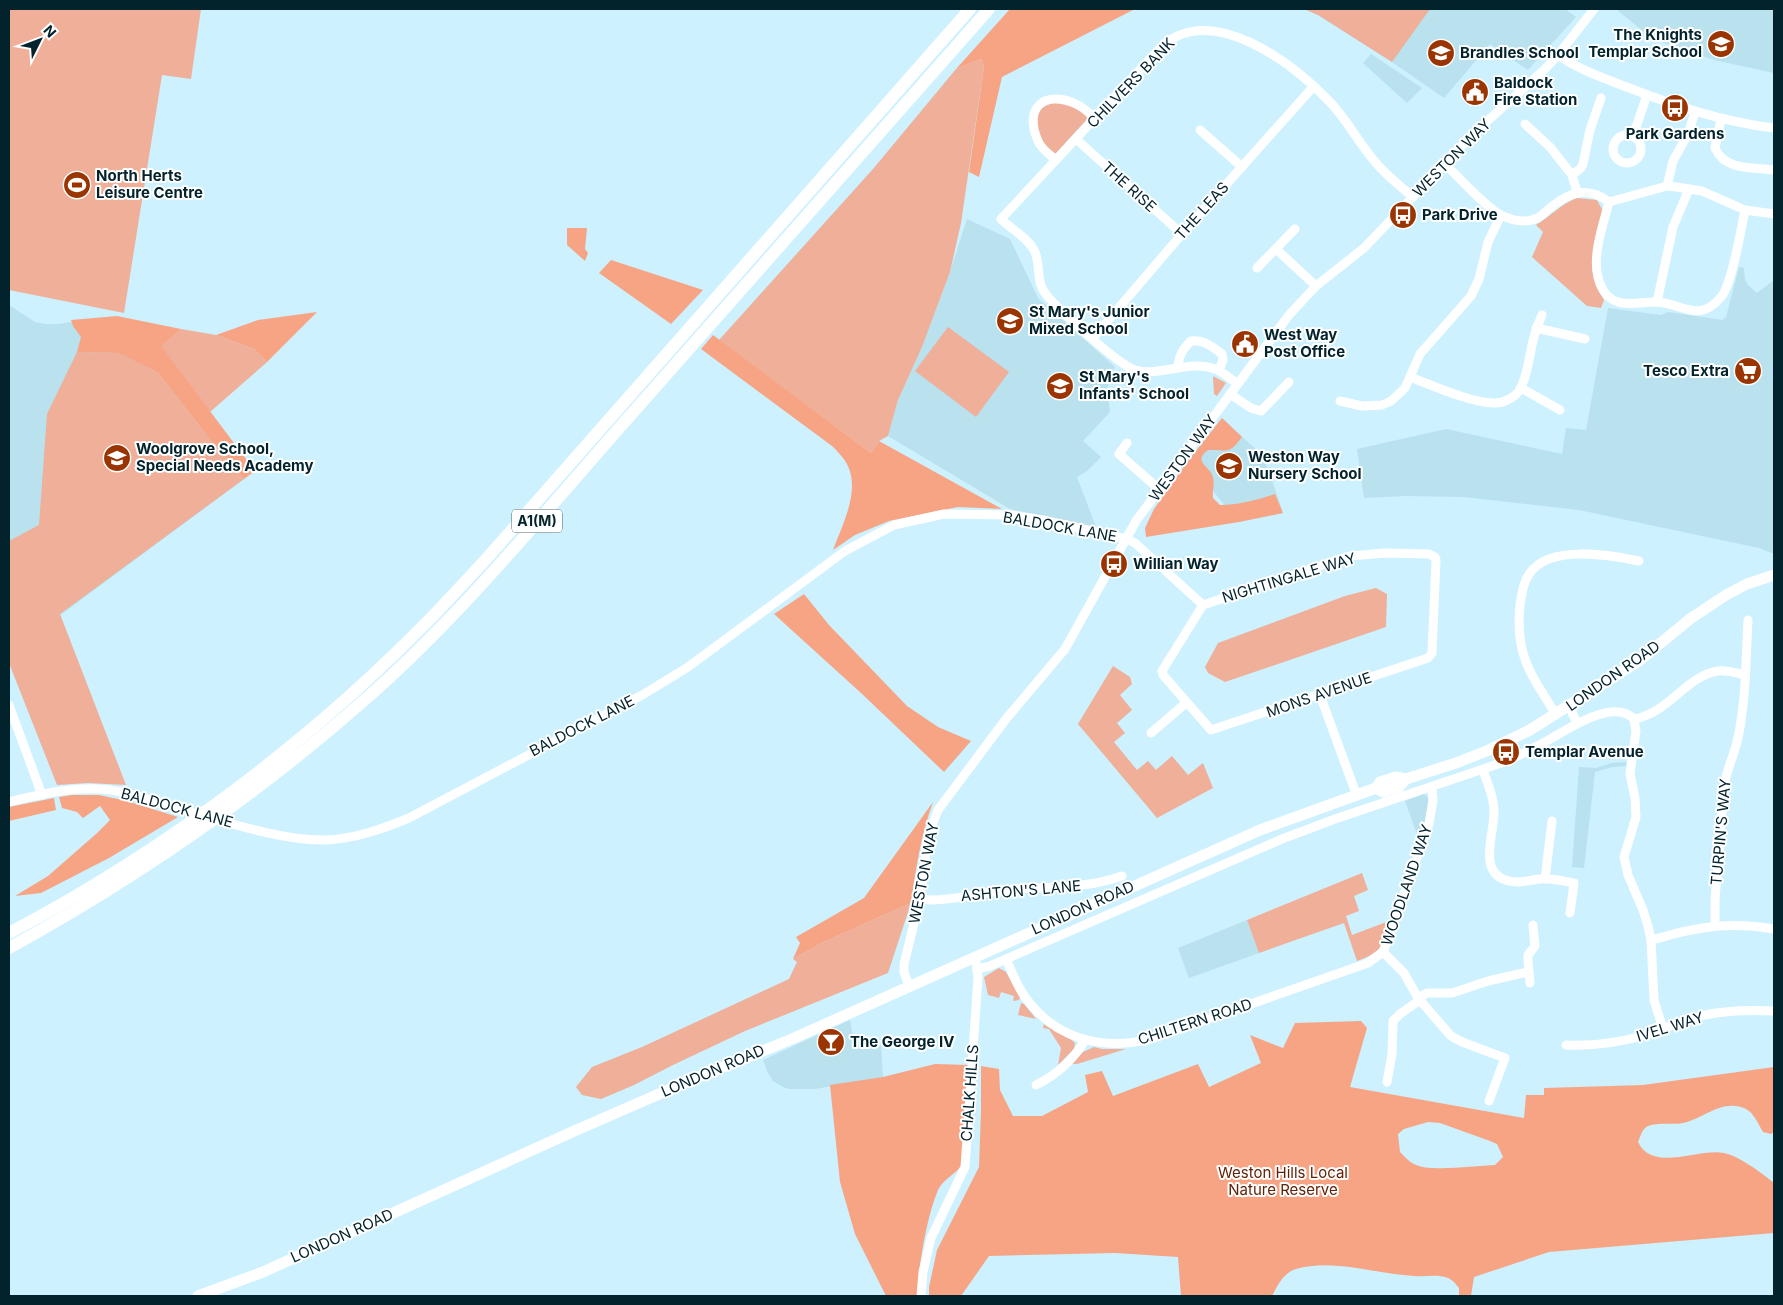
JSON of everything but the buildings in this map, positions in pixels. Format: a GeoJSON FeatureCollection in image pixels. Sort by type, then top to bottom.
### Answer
{"type":"FeatureCollection","features":[{"type":"Feature","properties":{"kind":"highway","name":"A1(M)"},"geometry":{"type":"LineString","coordinates":[[9,933],[100,881],[203,812],[290,746],[406,643],[488,558],[970,9]]}},
{"type":"Feature","properties":{"kind":"highway","name":"A1(M)"},"geometry":{"type":"LineString","coordinates":[[9,948],[104,894],[211,823],[305,751],[405,662],[496,568],[989,9]]}},
{"type":"Feature","properties":{"kind":"main road","name":"LONDON ROAD"},"geometry":{"type":"LineString","coordinates":[[198,1296],[263,1272],[590,1124],[792,1039],[909,986],[976,963],[1260,830],[1376,788],[1380,782],[1396,777],[1406,779],[1446,767],[1511,740],[1556,715],[1640,660],[1714,602],[1747,584],[1774,575]]}},
{"type":"Feature","properties":{"kind":"street","name":"WESTON WAY"},"geometry":{"type":"LineString","coordinates":[[909,986],[904,972],[904,964],[920,899],[928,836],[938,810],[1006,719],[1065,648],[1126,539],[1160,490],[1289,315],[1316,286],[1364,248],[1444,163],[1558,55],[1594,9]]}},
{"type":"Feature","properties":{"kind":"street","name":"CHILVERS BANK"},"geometry":{"type":"LineString","coordinates":[[1093,338],[1062,312],[1049,298],[1041,285],[1039,265],[1033,248],[1001,219],[1163,46],[1178,35],[1210,32],[1240,38],[1280,58],[1314,86],[1340,114],[1376,163],[1413,197]]}},
{"type":"Feature","properties":{"kind":"street"},"geometry":{"type":"LineString","coordinates":[[1558,55],[1577,66],[1647,95],[1695,112],[1721,119],[1774,128]]}},
{"type":"Feature","properties":{"kind":"street","name":"THE LEAS"},"geometry":{"type":"LineString","coordinates":[[1093,338],[1182,234],[1314,86]]}},
{"type":"Feature","properties":{"kind":"street"},"geometry":{"type":"LineString","coordinates":[[1633,136],[1647,95]]}},
{"type":"Feature","properties":{"kind":"street"},"geometry":{"type":"LineString","coordinates":[[1572,175],[1583,164],[1590,130],[1601,98]]}},
{"type":"Feature","properties":{"kind":"street"},"geometry":{"type":"LineString","coordinates":[[1056,160],[1041,146],[1038,140],[1032,120],[1036,108],[1044,101],[1062,100],[1077,104],[1095,118]]}},
{"type":"Feature","properties":{"kind":"street"},"geometry":{"type":"LineString","coordinates":[[1667,186],[1673,161],[1684,144],[1695,112]]}},
{"type":"Feature","properties":{"kind":"street"},"geometry":{"type":"LineString","coordinates":[[1721,119],[1715,148],[1724,161],[1735,166],[1774,170]]}},
{"type":"Feature","properties":{"kind":"street"},"geometry":{"type":"LineString","coordinates":[[1525,124],[1550,147],[1572,175],[1576,192]]}},
{"type":"Feature","properties":{"kind":"street"},"geometry":{"type":"LineString","coordinates":[[1200,130],[1242,167]]}},
{"type":"Feature","properties":{"kind":"street","name":"THE RISE"},"geometry":{"type":"LineString","coordinates":[[1076,140],[1182,234]]}},
{"type":"Feature","properties":{"kind":"street"},"geometry":{"type":"LineString","coordinates":[[1444,163],[1490,208],[1501,215],[1520,221],[1533,220],[1541,216],[1562,199],[1576,192],[1597,195],[1609,202],[1667,186],[1702,192],[1745,210],[1774,214]]}},
{"type":"Feature","properties":{"kind":"street"},"geometry":{"type":"LineString","coordinates":[[1657,302],[1673,227],[1689,189]]}},
{"type":"Feature","properties":{"kind":"street"},"geometry":{"type":"LineString","coordinates":[[1609,202],[1598,244],[1596,272],[1602,289],[1610,299],[1622,304],[1657,302],[1694,311],[1707,309],[1716,303],[1726,292],[1745,210]]}},
{"type":"Feature","properties":{"kind":"street"},"geometry":{"type":"LineString","coordinates":[[1340,401],[1362,406],[1382,405],[1398,396],[1405,388],[1420,354],[1471,296],[1479,279],[1488,242],[1501,215]]}},
{"type":"Feature","properties":{"kind":"street"},"geometry":{"type":"LineString","coordinates":[[1257,268],[1295,229]]}},
{"type":"Feature","properties":{"kind":"street"},"geometry":{"type":"LineString","coordinates":[[1276,249],[1316,286]]}},
{"type":"Feature","properties":{"kind":"street"},"geometry":{"type":"LineString","coordinates":[[1410,377],[1488,403],[1497,404],[1505,401],[1521,388],[1526,375],[1536,328],[1542,315]]}},
{"type":"Feature","properties":{"kind":"street"},"geometry":{"type":"LineString","coordinates":[[1536,328],[1585,339]]}},
{"type":"Feature","properties":{"kind":"street"},"geometry":{"type":"LineString","coordinates":[[1093,338],[1121,362],[1135,370],[1147,371],[1200,366],[1219,370],[1238,383]]}},
{"type":"Feature","properties":{"kind":"street"},"geometry":{"type":"LineString","coordinates":[[1178,368],[1179,356],[1182,352],[1191,342],[1199,341],[1222,354],[1223,360],[1219,370]]}},
{"type":"Feature","properties":{"kind":"street"},"geometry":{"type":"LineString","coordinates":[[1230,394],[1251,408],[1261,411],[1289,382]]}},
{"type":"Feature","properties":{"kind":"street"},"geometry":{"type":"LineString","coordinates":[[1521,388],[1560,410]]}},
{"type":"Feature","properties":{"kind":"street"},"geometry":{"type":"LineString","coordinates":[[1127,443],[1119,454],[1160,490]]}},
{"type":"Feature","properties":{"kind":"street","name":"BALDOCK LANE"},"geometry":{"type":"LineString","coordinates":[[9,802],[71,790],[100,789],[136,796],[249,827],[306,839],[326,840],[372,832],[410,818],[649,691],[688,667],[845,551],[894,525],[944,514],[1011,515],[1043,520],[1126,539]]}},
{"type":"Feature","properties":{"kind":"street"},"geometry":{"type":"LineString","coordinates":[[1126,539],[1135,543],[1203,605],[1162,671],[1166,680],[1186,703],[1151,733]]}},
{"type":"Feature","properties":{"kind":"street","name":"NIGHTINGALE WAY"},"geometry":{"type":"LineString","coordinates":[[1203,605],[1350,556],[1386,553],[1429,554],[1434,557],[1436,564],[1430,656]]}},
{"type":"Feature","properties":{"kind":"street"},"geometry":{"type":"LineString","coordinates":[[1556,715],[1531,672],[1519,635],[1522,593],[1527,578],[1536,566],[1562,556],[1606,554],[1639,561]]}},
{"type":"Feature","properties":{"kind":"street","name":"TURPIN'S WAY"},"geometry":{"type":"LineString","coordinates":[[1715,926],[1715,900],[1724,786],[1739,736],[1743,710],[1748,620]]}},
{"type":"Feature","properties":{"kind":"street","name":"MONS AVENUE"},"geometry":{"type":"LineString","coordinates":[[1186,703],[1206,728],[1215,730],[1430,656]]}},
{"type":"Feature","properties":{"kind":"street"},"geometry":{"type":"LineString","coordinates":[[1663,1029],[1653,993],[1650,940],[1643,910],[1628,875],[1624,857],[1636,817],[1635,798],[1630,774],[1636,731],[1634,719],[1657,711],[1705,675],[1720,671],[1745,675]]}},
{"type":"Feature","properties":{"kind":"street"},"geometry":{"type":"LineString","coordinates":[[1320,695],[1356,796]]}},
{"type":"Feature","properties":{"kind":"street"},"geometry":{"type":"LineString","coordinates":[[9,705],[42,795]]}},
{"type":"Feature","properties":{"kind":"street"},"geometry":{"type":"LineString","coordinates":[[1569,706],[1577,723]]}},
{"type":"Feature","properties":{"kind":"street","name":"LONDON ROAD"},"geometry":{"type":"LineString","coordinates":[[976,963],[990,966],[1006,960],[1233,860],[1335,819],[1483,770],[1525,753],[1577,723],[1600,714],[1626,714],[1634,719]]}},
{"type":"Feature","properties":{"kind":"street"},"geometry":{"type":"LineString","coordinates":[[9,736],[19,732]]}},
{"type":"Feature","properties":{"kind":"street"},"geometry":{"type":"LineString","coordinates":[[1446,767],[1451,780]]}},
{"type":"Feature","properties":{"kind":"street"},"geometry":{"type":"LineString","coordinates":[[1483,770],[1494,810],[1489,854],[1492,868],[1498,875],[1510,881],[1527,882],[1545,879],[1574,883],[1570,913]]}},
{"type":"Feature","properties":{"kind":"street","name":"WOODLAND WAY"},"geometry":{"type":"LineString","coordinates":[[1432,787],[1433,800],[1429,824],[1383,952],[1404,973],[1419,999],[1451,1036],[1505,1058],[1489,1101]]}},
{"type":"Feature","properties":{"kind":"street"},"geometry":{"type":"LineString","coordinates":[[1545,879],[1552,820]]}},
{"type":"Feature","properties":{"kind":"street"},"geometry":{"type":"LineString","coordinates":[[1227,845],[1233,860]]}},
{"type":"Feature","properties":{"kind":"street","name":"ASHTON'S LANE"},"geometry":{"type":"LineString","coordinates":[[920,899],[935,900],[1017,889],[1070,888],[1098,884],[1122,876]]}},
{"type":"Feature","properties":{"kind":"street"},"geometry":{"type":"LineString","coordinates":[[1530,983],[1528,956],[1535,946],[1533,925]]}},
{"type":"Feature","properties":{"kind":"street"},"geometry":{"type":"LineString","coordinates":[[1650,940],[1715,926],[1748,926],[1774,929]]}},
{"type":"Feature","properties":{"kind":"street","name":"CHILTERN ROAD"},"geometry":{"type":"LineString","coordinates":[[1006,960],[1021,991],[1036,1010],[1061,1030],[1085,1040],[1113,1045],[1150,1039],[1368,963],[1383,952]]}},
{"type":"Feature","properties":{"kind":"street","name":"CHALK HILLS"},"geometry":{"type":"LineString","coordinates":[[921,1296],[925,1258],[931,1238],[965,1167],[976,963]]}},
{"type":"Feature","properties":{"kind":"street"},"geometry":{"type":"LineString","coordinates":[[1387,1082],[1392,1054],[1394,1021],[1397,1016],[1427,993],[1452,993],[1488,981],[1528,972]]}},
{"type":"Feature","properties":{"kind":"street","name":"IVEL WAY"},"geometry":{"type":"LineString","coordinates":[[1566,1045],[1613,1043],[1642,1036],[1690,1019],[1716,1013],[1774,1011]]}},
{"type":"Feature","properties":{"kind":"street"},"geometry":{"type":"LineString","coordinates":[[1036,1085],[1060,1070],[1085,1040]]}},
{"type":"Feature","properties":{"kind":"shaded area","name":"North Herts Leisure Centre"},"geometry":{"type":"Polygon","coordinates":[[[9,9],[201,9],[191,79],[162,75],[124,313],[9,290],[9,9]]]}},
{"type":"Feature","properties":{"kind":"shaded area","name":"Brandles School"},"geometry":{"type":"Polygon","coordinates":[[[1304,9],[1565,9],[1576,17],[1528,70],[1490,44],[1444,98],[1392,62],[1318,15],[1304,9]]]}},
{"type":"Feature","properties":{"kind":"shaded area"},"geometry":{"type":"Polygon","coordinates":[[[1304,9],[1430,9],[1392,62],[1318,15],[1304,9]]]}},
{"type":"Feature","properties":{"kind":"shaded area","name":"The Knights Templar School"},"geometry":{"type":"Polygon","coordinates":[[[1616,9],[1774,9],[1774,73],[1714,60],[1651,38],[1616,9]]]}},
{"type":"Feature","properties":{"kind":"shaded area"},"geometry":{"type":"Polygon","coordinates":[[[1371,54],[1422,88],[1407,103],[1363,63],[1371,54]]]}},
{"type":"Feature","properties":{"kind":"shaded area"},"geometry":{"type":"Polygon","coordinates":[[[981,59],[984,66],[961,223],[950,272],[922,347],[898,400],[888,436],[879,441],[871,453],[719,340],[873,169],[956,69],[981,59]]]}},
{"type":"Feature","properties":{"kind":"shaded area"},"geometry":{"type":"Polygon","coordinates":[[[1052,101],[1077,107],[1088,118],[1053,154],[1043,146],[1034,116],[1037,111],[1052,101]]]}},
{"type":"Feature","properties":{"kind":"shaded area"},"geometry":{"type":"Polygon","coordinates":[[[1577,198],[1597,200],[1603,211],[1594,257],[1595,278],[1604,300],[1601,308],[1587,306],[1532,257],[1543,232],[1536,225],[1566,203],[1577,198]]]}},
{"type":"Feature","properties":{"kind":"shaded area"},"geometry":{"type":"Polygon","coordinates":[[[967,219],[1010,239],[1038,298],[1115,367],[1106,380],[1111,380],[1107,387],[1110,412],[1083,441],[1101,457],[1087,471],[1077,477],[1096,527],[1010,509],[888,436],[898,400],[922,347],[950,272],[967,219]]]}},
{"type":"Feature","properties":{"kind":"shaded area"},"geometry":{"type":"Polygon","coordinates":[[[1739,267],[1744,268],[1745,280],[1757,293],[1774,280],[1774,554],[1759,548],[1579,510],[1464,497],[1405,496],[1364,498],[1357,449],[1446,429],[1562,454],[1566,428],[1586,430],[1608,308],[1661,315],[1668,312],[1722,320],[1726,317],[1739,267]]]}},
{"type":"Feature","properties":{"kind":"shaded area","name":"Woolgrove School, Special Needs Academy"},"geometry":{"type":"Polygon","coordinates":[[[9,305],[35,322],[46,324],[82,320],[109,321],[244,479],[58,617],[9,541],[9,305]]]}},
{"type":"Feature","properties":{"kind":"shaded area"},"geometry":{"type":"Polygon","coordinates":[[[948,327],[1009,372],[976,417],[915,371],[948,327]]]}},
{"type":"Feature","properties":{"kind":"shaded area"},"geometry":{"type":"Polygon","coordinates":[[[181,329],[216,335],[254,349],[267,362],[210,412],[160,346],[181,329]]]}},
{"type":"Feature","properties":{"kind":"shaded area","name":"Woolgrove School, Special Needs Academy"},"geometry":{"type":"Polygon","coordinates":[[[77,352],[118,353],[158,373],[244,479],[60,614],[126,785],[88,783],[57,785],[9,663],[9,541],[39,525],[47,414],[77,352]]]}},
{"type":"Feature","properties":{"kind":"shaded area"},"geometry":{"type":"Polygon","coordinates":[[[1213,376],[1226,383],[1217,396],[1214,394],[1213,376]]]}},
{"type":"Feature","properties":{"kind":"shaded area","name":"Weston Way Nursery School"},"geometry":{"type":"Polygon","coordinates":[[[1222,418],[1260,453],[1269,471],[1283,513],[1239,522],[1188,461],[1222,418]]]}},
{"type":"Feature","properties":{"kind":"shaded area"},"geometry":{"type":"Polygon","coordinates":[[[1376,588],[1387,594],[1386,627],[1225,682],[1208,673],[1205,667],[1218,643],[1345,596],[1376,588]]]}},
{"type":"Feature","properties":{"kind":"shaded area"},"geometry":{"type":"Polygon","coordinates":[[[1113,666],[1130,677],[1132,684],[1120,695],[1132,710],[1117,723],[1125,733],[1114,742],[1137,770],[1148,761],[1156,770],[1172,756],[1188,775],[1203,763],[1213,788],[1157,818],[1078,724],[1113,666]]]}},
{"type":"Feature","properties":{"kind":"shaded area"},"geometry":{"type":"Polygon","coordinates":[[[1626,762],[1626,766],[1612,767],[1595,772],[1584,868],[1572,867],[1579,767],[1596,768],[1612,763],[1626,762]]]}},
{"type":"Feature","properties":{"kind":"shaded area"},"geometry":{"type":"Polygon","coordinates":[[[1424,794],[1428,798],[1429,805],[1426,819],[1418,837],[1405,801],[1424,794]]]}},
{"type":"Feature","properties":{"kind":"shaded area"},"geometry":{"type":"Polygon","coordinates":[[[1362,873],[1368,890],[1354,896],[1359,911],[1346,916],[1352,935],[1389,921],[1377,951],[1357,961],[1344,923],[1259,953],[1247,920],[1362,873]]]}},
{"type":"Feature","properties":{"kind":"shaded area"},"geometry":{"type":"Polygon","coordinates":[[[911,903],[888,973],[745,1031],[601,1099],[582,1095],[576,1087],[592,1067],[642,1047],[789,979],[797,962],[793,959],[822,943],[911,903]]]}},
{"type":"Feature","properties":{"kind":"shaded area"},"geometry":{"type":"Polygon","coordinates":[[[1247,920],[1259,953],[1189,978],[1178,948],[1247,920]]]}},
{"type":"Feature","properties":{"kind":"shaded area"},"geometry":{"type":"Polygon","coordinates":[[[999,968],[1006,972],[1020,997],[1019,1000],[1013,1001],[1014,996],[1001,992],[999,998],[988,995],[984,977],[999,968]]]}},
{"type":"Feature","properties":{"kind":"shaded area"},"geometry":{"type":"Polygon","coordinates":[[[1021,1003],[1024,1004],[1036,1019],[1018,1015],[1021,1003]]]}},
{"type":"Feature","properties":{"kind":"shaded area"},"geometry":{"type":"Polygon","coordinates":[[[850,1020],[855,1049],[881,1046],[883,1077],[815,1089],[789,1089],[773,1081],[763,1060],[850,1020]]]}},
{"type":"Feature","properties":{"kind":"shaded area"},"geometry":{"type":"Polygon","coordinates":[[[1044,1024],[1075,1043],[1074,1049],[1058,1065],[1061,1048],[1049,1029],[1043,1028],[1044,1024]]]}},
{"type":"Feature","properties":{"kind":"shaded area"},"geometry":{"type":"Polygon","coordinates":[[[1094,1047],[1126,1049],[1077,1064],[1071,1064],[1083,1052],[1094,1047]]]}},
{"type":"Feature","properties":{"kind":"green space"},"geometry":{"type":"Polygon","coordinates":[[[1010,9],[1135,9],[1002,77],[979,177],[969,172],[984,66],[981,59],[956,69],[1010,9]]]}},
{"type":"Feature","properties":{"kind":"green space"},"geometry":{"type":"Polygon","coordinates":[[[567,228],[587,228],[585,249],[588,253],[585,261],[567,245],[567,228]]]}},
{"type":"Feature","properties":{"kind":"green space"},"geometry":{"type":"Polygon","coordinates":[[[611,260],[703,290],[671,324],[599,273],[611,260]]]}},
{"type":"Feature","properties":{"kind":"green space"},"geometry":{"type":"Polygon","coordinates":[[[317,312],[267,362],[254,349],[216,335],[258,320],[317,312]]]}},
{"type":"Feature","properties":{"kind":"green space"},"geometry":{"type":"Polygon","coordinates":[[[117,316],[181,329],[161,346],[255,471],[244,479],[158,373],[118,353],[77,352],[81,337],[71,320],[117,316]]]}},
{"type":"Feature","properties":{"kind":"green space"},"geometry":{"type":"Polygon","coordinates":[[[713,335],[871,453],[879,441],[1002,509],[958,507],[889,521],[855,535],[833,550],[849,508],[851,496],[851,474],[847,464],[832,446],[701,349],[713,335]]]}},
{"type":"Feature","properties":{"kind":"green space"},"geometry":{"type":"Polygon","coordinates":[[[1222,418],[1242,437],[1230,449],[1208,450],[1203,454],[1203,464],[1213,477],[1213,498],[1220,505],[1227,505],[1248,502],[1275,494],[1283,513],[1146,537],[1145,528],[1154,509],[1222,418]]]}},
{"type":"Feature","properties":{"kind":"green space"},"geometry":{"type":"Polygon","coordinates":[[[804,594],[829,625],[907,706],[938,727],[971,741],[944,772],[774,614],[804,594]]]}},
{"type":"Feature","properties":{"kind":"green space"},"geometry":{"type":"Polygon","coordinates":[[[99,795],[127,801],[178,817],[109,858],[41,893],[15,896],[48,876],[110,820],[100,806],[83,818],[77,812],[62,808],[59,797],[99,795]]]}},
{"type":"Feature","properties":{"kind":"green space"},"geometry":{"type":"Polygon","coordinates":[[[54,798],[56,810],[9,821],[9,807],[54,798]]]}},
{"type":"Feature","properties":{"kind":"green space"},"geometry":{"type":"Polygon","coordinates":[[[933,802],[922,839],[911,903],[822,943],[793,959],[800,943],[796,937],[864,898],[933,802]]]}},
{"type":"Feature","properties":{"kind":"green space","name":"Weston Hills Local Nature Reserve"},"geometry":{"type":"Polygon","coordinates":[[[1361,1021],[1367,1028],[1350,1087],[1524,1118],[1526,1095],[1544,1095],[1544,1088],[1643,1085],[1774,1067],[1774,1132],[1771,1134],[1763,1132],[1749,1111],[1741,1107],[1725,1106],[1683,1123],[1648,1126],[1643,1131],[1638,1142],[1645,1151],[1654,1156],[1665,1158],[1713,1152],[1724,1153],[1750,1165],[1774,1183],[1774,1233],[1549,1252],[1474,1277],[1471,1296],[1459,1296],[1459,1288],[1456,1284],[1450,1279],[1441,1276],[1400,1275],[1324,1265],[1310,1266],[1291,1271],[1281,1280],[1272,1296],[1181,1296],[1178,1257],[1115,1253],[989,1256],[961,1296],[929,1296],[929,1287],[937,1250],[979,1167],[981,1066],[999,1069],[1000,1090],[1013,1116],[1042,1116],[1088,1092],[1085,1075],[1102,1071],[1113,1096],[1198,1064],[1209,1087],[1261,1063],[1250,1035],[1283,1048],[1295,1023],[1361,1021]],[[1428,1122],[1404,1129],[1398,1134],[1400,1152],[1416,1165],[1435,1168],[1495,1165],[1503,1157],[1497,1144],[1440,1123],[1428,1122]]]}},
{"type":"Feature","properties":{"kind":"green space"},"geometry":{"type":"Polygon","coordinates":[[[935,1064],[969,1065],[964,1162],[938,1190],[924,1242],[917,1296],[886,1296],[855,1234],[840,1182],[830,1085],[883,1077],[935,1064]]]}},
{"type":"Feature","properties":{"kind":"place","name":"The Knights Templar School"},"geometry":{"type":"Point","coordinates":[1721,44]}},
{"type":"Feature","properties":{"kind":"place","name":"Brandles School"},"geometry":{"type":"Point","coordinates":[1441,53]}},
{"type":"Feature","properties":{"kind":"place","name":"Baldock Fire Station"},"geometry":{"type":"Point","coordinates":[1475,92]}},
{"type":"Feature","properties":{"kind":"place","name":"Park Gardens"},"geometry":{"type":"Point","coordinates":[1675,108]}},
{"type":"Feature","properties":{"kind":"place","name":"North Herts Leisure Centre"},"geometry":{"type":"Point","coordinates":[77,185]}},
{"type":"Feature","properties":{"kind":"place","name":"Park Drive"},"geometry":{"type":"Point","coordinates":[1403,215]}},
{"type":"Feature","properties":{"kind":"place","name":"St Mary's Junior Mixed School"},"geometry":{"type":"Point","coordinates":[1010,321]}},
{"type":"Feature","properties":{"kind":"place","name":"West Way Post Office"},"geometry":{"type":"Point","coordinates":[1245,344]}},
{"type":"Feature","properties":{"kind":"place","name":"Tesco Extra"},"geometry":{"type":"Point","coordinates":[1748,371]}},
{"type":"Feature","properties":{"kind":"place","name":"St Mary's Infants' School"},"geometry":{"type":"Point","coordinates":[1060,386]}},
{"type":"Feature","properties":{"kind":"place","name":"Woolgrove School, Special Needs Academy"},"geometry":{"type":"Point","coordinates":[117,458]}},
{"type":"Feature","properties":{"kind":"place","name":"Weston Way Nursery School"},"geometry":{"type":"Point","coordinates":[1229,466]}},
{"type":"Feature","properties":{"kind":"place","name":"Willian Way"},"geometry":{"type":"Point","coordinates":[1114,564]}},
{"type":"Feature","properties":{"kind":"place","name":"Templar Avenue"},"geometry":{"type":"Point","coordinates":[1506,752]}},
{"type":"Feature","properties":{"kind":"place","name":"The George IV"},"geometry":{"type":"Point","coordinates":[831,1042]}}]}
